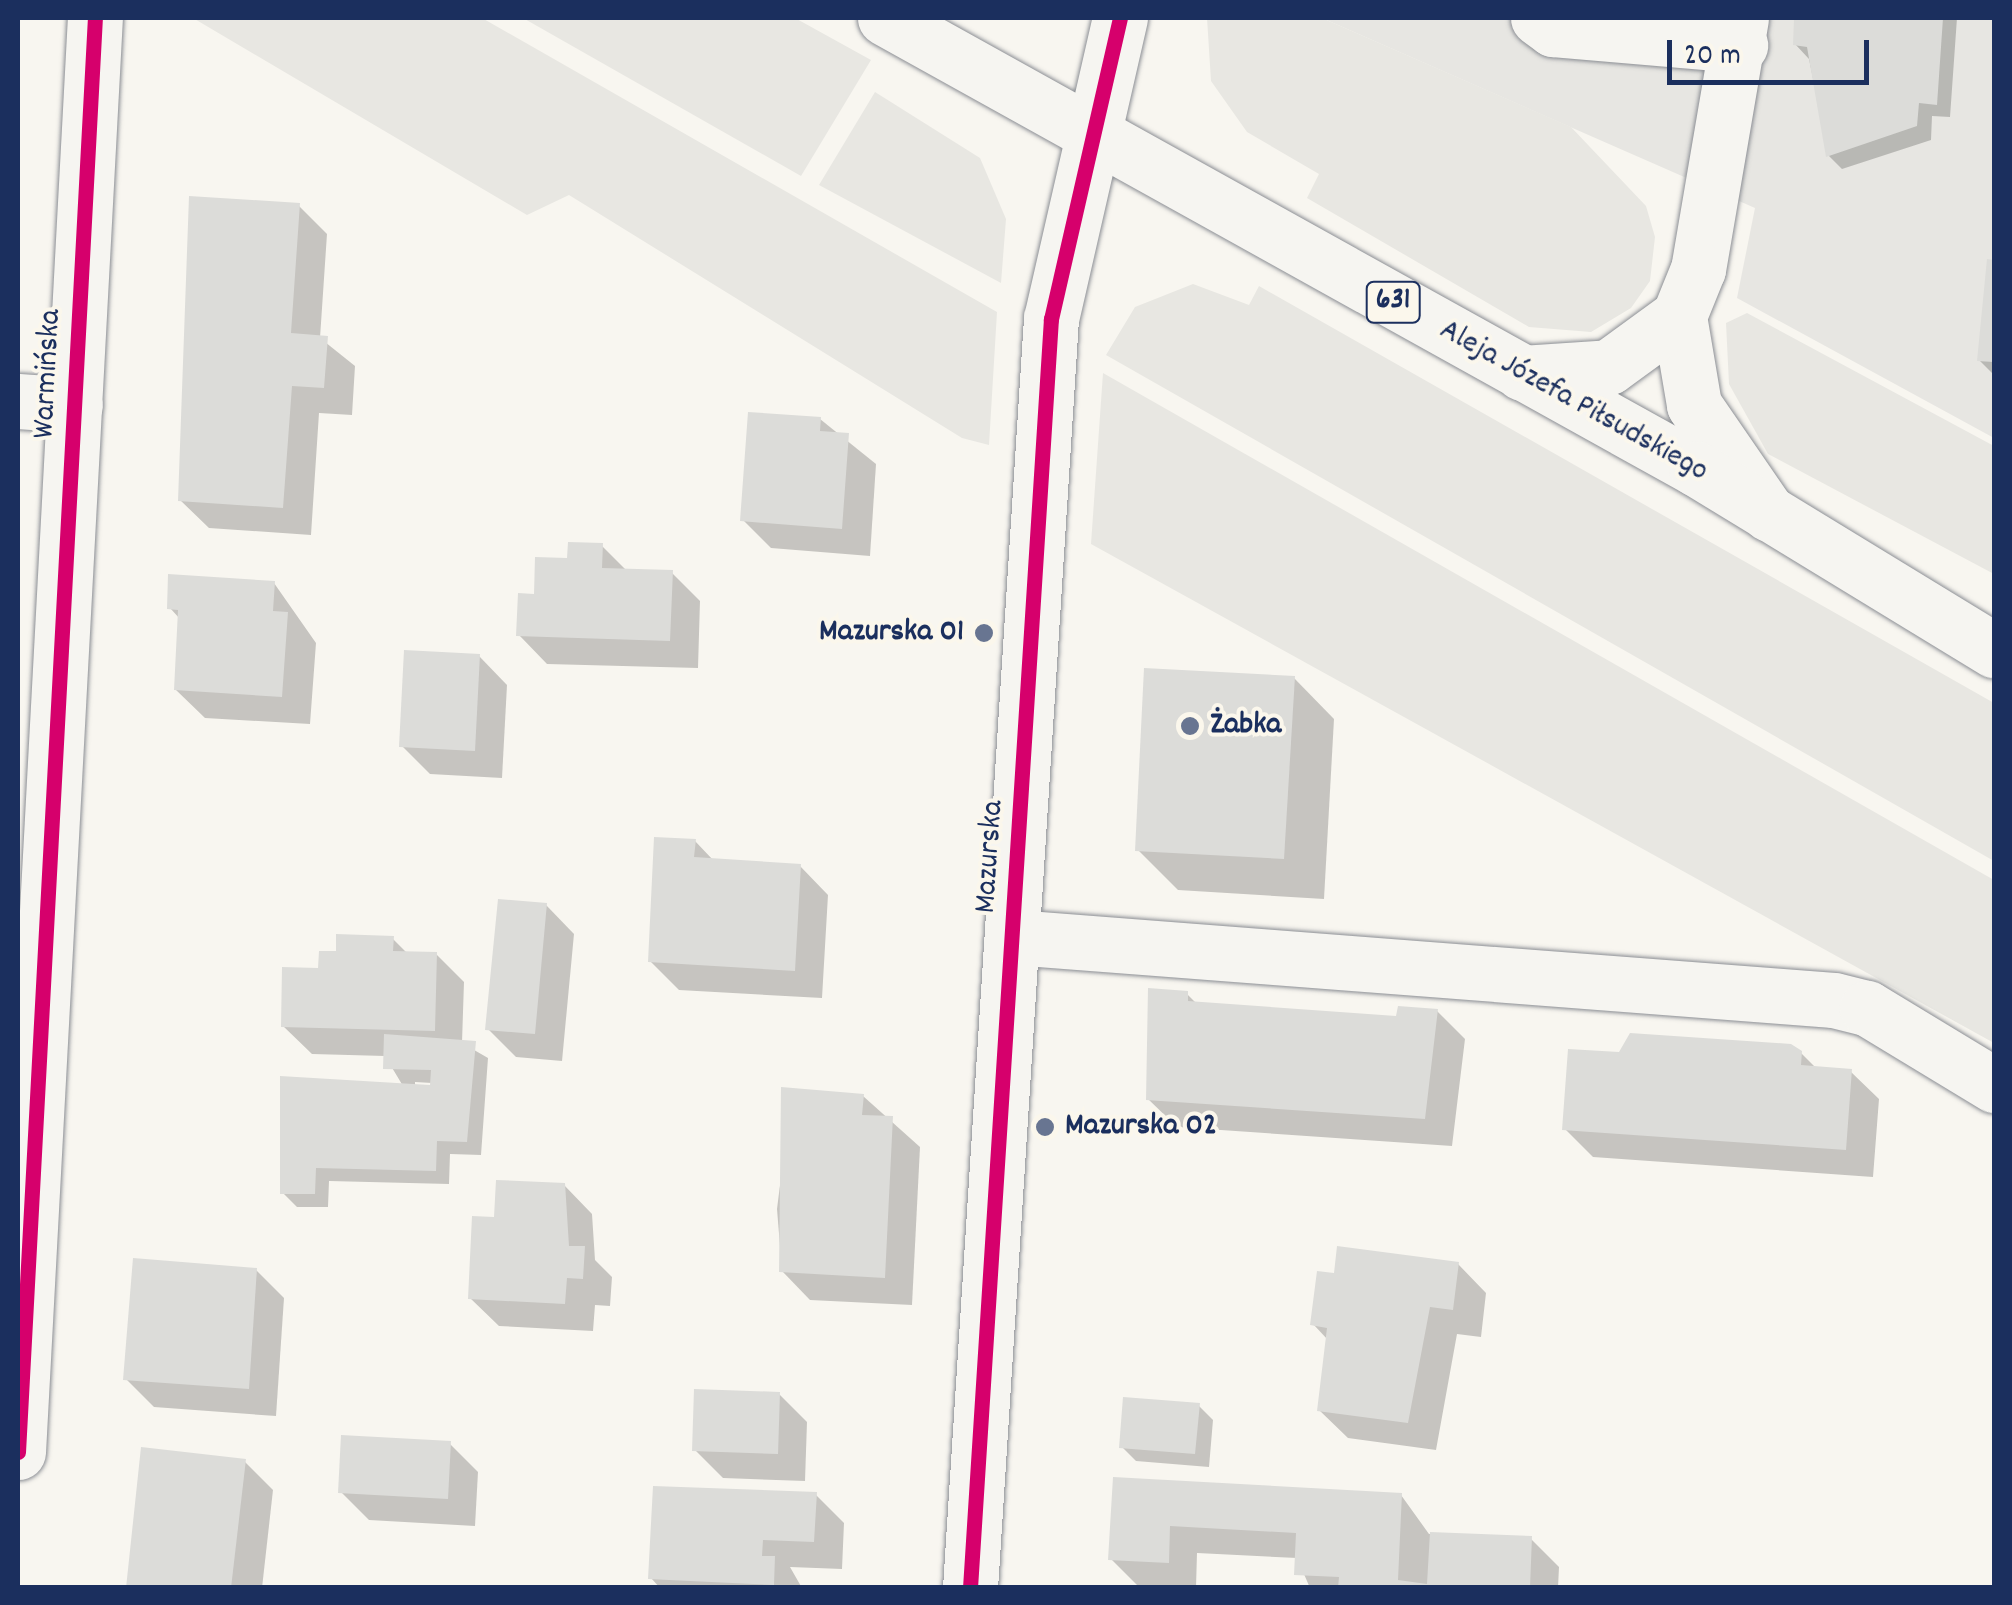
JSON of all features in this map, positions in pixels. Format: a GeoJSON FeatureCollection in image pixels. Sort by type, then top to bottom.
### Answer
{"type":"FeatureCollection","features":[{"type":"Feature","properties":{"kind":"street","name":"Warmińska"},"geometry":{"type":"LineString","coordinates":[[18,1452],[94,18]]}},
{"type":"Feature","properties":{"kind":"street","name":"Aleja Józefa Piłsudskiego"},"geometry":{"type":"LineString","coordinates":[[885,18],[1522,373],[1769,514],[1994,650]]}},
{"type":"Feature","properties":{"kind":"street","name":"Mazurska"},"geometry":{"type":"LineString","coordinates":[[970,1588],[1051,319],[1120,18]]}},
{"type":"Feature","properties":{"kind":"street"},"geometry":{"type":"LineString","coordinates":[[1538,18],[1553,29],[1741,31],[1698,269],[1679,316],[1694,405],[1769,514]]}},
{"type":"Feature","properties":{"kind":"street"},"geometry":{"type":"LineString","coordinates":[[1522,373],[1609,366],[1679,316]]}},
{"type":"Feature","properties":{"kind":"street"},"geometry":{"type":"LineString","coordinates":[[18,401],[76,405]]}},
{"type":"Feature","properties":{"kind":"street"},"geometry":{"type":"LineString","coordinates":[[1013,937],[1834,1000],[1867,1008],[1994,1085]]}},
{"type":"Feature","properties":{"kind":"shaded area"},"geometry":{"type":"Polygon","coordinates":[[[193,18],[482,18],[997,312],[989,445],[962,438],[569,195],[527,215],[193,18]]]}},
{"type":"Feature","properties":{"kind":"shaded area"},"geometry":{"type":"Polygon","coordinates":[[[523,18],[795,18],[871,60],[801,176],[523,18]]]}},
{"type":"Feature","properties":{"kind":"shaded area"},"geometry":{"type":"Polygon","coordinates":[[[1207,18],[1322,18],[1571,127],[1646,206],[1655,237],[1650,281],[1631,308],[1591,332],[1529,327],[1307,198],[1319,174],[1247,132],[1211,81],[1207,18]]]}},
{"type":"Feature","properties":{"kind":"shaded area"},"geometry":{"type":"Polygon","coordinates":[[[1322,18],[1994,18],[1994,438],[1737,298],[1755,208],[1322,18]]]}},
{"type":"Feature","properties":{"kind":"shaded area"},"geometry":{"type":"Polygon","coordinates":[[[875,92],[980,158],[1006,219],[1001,283],[819,185],[875,92]]]}},
{"type":"Feature","properties":{"kind":"shaded area"},"geometry":{"type":"Polygon","coordinates":[[[1193,284],[1249,305],[1259,286],[1994,703],[1994,861],[1106,355],[1135,307],[1193,284]]]}},
{"type":"Feature","properties":{"kind":"shaded area"},"geometry":{"type":"Polygon","coordinates":[[[1747,313],[1994,446],[1994,574],[1768,454],[1729,384],[1726,323],[1747,313]]]}},
{"type":"Feature","properties":{"kind":"shaded area"},"geometry":{"type":"Polygon","coordinates":[[[1103,373],[1994,880],[1994,1043],[1091,544],[1103,373]]]}},
{"type":"Feature","properties":{"kind":"building"},"geometry":{"type":"Polygon","coordinates":[[[1794,18],[1943,18],[1937,105],[1919,103],[1917,126],[1826,157],[1807,47],[1793,45],[1794,18]]]}},
{"type":"Feature","properties":{"kind":"building"},"geometry":{"type":"Polygon","coordinates":[[[189,196],[300,203],[291,333],[328,336],[324,388],[292,386],[283,508],[178,501],[189,196]]]}},
{"type":"Feature","properties":{"kind":"building"},"geometry":{"type":"Polygon","coordinates":[[[1987,259],[1994,260],[1994,362],[1977,361],[1987,259]]]}},
{"type":"Feature","properties":{"kind":"building"},"geometry":{"type":"Polygon","coordinates":[[[748,412],[821,417],[820,431],[849,433],[842,529],[740,521],[748,412]]]}},
{"type":"Feature","properties":{"kind":"building"},"geometry":{"type":"Polygon","coordinates":[[[568,542],[603,543],[602,568],[673,570],[670,641],[516,636],[518,593],[534,594],[535,557],[567,558],[568,542]]]}},
{"type":"Feature","properties":{"kind":"building"},"geometry":{"type":"Polygon","coordinates":[[[168,574],[275,581],[273,611],[288,612],[282,697],[174,690],[178,610],[167,609],[168,574]]]}},
{"type":"Feature","properties":{"kind":"building"},"geometry":{"type":"Polygon","coordinates":[[[404,650],[480,654],[475,751],[399,747],[404,650]]]}},
{"type":"Feature","properties":{"kind":"building"},"geometry":{"type":"Polygon","coordinates":[[[1144,668],[1295,676],[1284,859],[1135,851],[1144,668]]]}},
{"type":"Feature","properties":{"kind":"building"},"geometry":{"type":"Polygon","coordinates":[[[654,837],[696,839],[694,857],[801,864],[795,971],[648,962],[654,837]]]}},
{"type":"Feature","properties":{"kind":"building"},"geometry":{"type":"Polygon","coordinates":[[[498,899],[547,903],[535,1034],[485,1030],[498,899]]]}},
{"type":"Feature","properties":{"kind":"building"},"geometry":{"type":"Polygon","coordinates":[[[336,934],[394,936],[393,951],[437,952],[435,1031],[281,1027],[282,967],[318,968],[319,951],[336,951],[336,934]]]}},
{"type":"Feature","properties":{"kind":"building"},"geometry":{"type":"Polygon","coordinates":[[[1148,988],[1188,991],[1188,1001],[1396,1016],[1398,1006],[1438,1009],[1425,1119],[1146,1100],[1148,988]]]}},
{"type":"Feature","properties":{"kind":"building"},"geometry":{"type":"Polygon","coordinates":[[[1630,1033],[1791,1044],[1802,1051],[1801,1065],[1852,1069],[1846,1150],[1562,1130],[1568,1049],[1619,1052],[1630,1033]]]}},
{"type":"Feature","properties":{"kind":"building"},"geometry":{"type":"Polygon","coordinates":[[[384,1034],[476,1041],[467,1142],[437,1141],[436,1171],[316,1168],[315,1194],[280,1194],[280,1076],[430,1085],[431,1070],[383,1069],[384,1034]]]}},
{"type":"Feature","properties":{"kind":"building"},"geometry":{"type":"Polygon","coordinates":[[[781,1087],[864,1094],[862,1115],[893,1116],[885,1278],[779,1272],[781,1087]]]}},
{"type":"Feature","properties":{"kind":"building"},"geometry":{"type":"Polygon","coordinates":[[[496,1180],[565,1183],[569,1246],[585,1246],[583,1279],[567,1278],[565,1304],[468,1299],[472,1216],[494,1217],[496,1180]]]}},
{"type":"Feature","properties":{"kind":"building"},"geometry":{"type":"Polygon","coordinates":[[[1337,1246],[1459,1262],[1453,1310],[1430,1307],[1408,1423],[1317,1411],[1327,1328],[1310,1325],[1317,1271],[1334,1273],[1337,1246]]]}},
{"type":"Feature","properties":{"kind":"building"},"geometry":{"type":"Polygon","coordinates":[[[133,1258],[257,1268],[249,1389],[123,1380],[133,1258]]]}},
{"type":"Feature","properties":{"kind":"building"},"geometry":{"type":"Polygon","coordinates":[[[694,1389],[780,1392],[778,1454],[692,1451],[694,1389]]]}},
{"type":"Feature","properties":{"kind":"building"},"geometry":{"type":"Polygon","coordinates":[[[1123,1397],[1200,1403],[1195,1454],[1119,1448],[1123,1397]]]}},
{"type":"Feature","properties":{"kind":"building"},"geometry":{"type":"Polygon","coordinates":[[[341,1435],[451,1441],[448,1499],[338,1493],[341,1435]]]}},
{"type":"Feature","properties":{"kind":"building"},"geometry":{"type":"Polygon","coordinates":[[[141,1447],[246,1459],[231,1588],[126,1588],[141,1447]]]}},
{"type":"Feature","properties":{"kind":"building"},"geometry":{"type":"Polygon","coordinates":[[[1113,1477],[1402,1493],[1398,1580],[1427,1584],[1430,1532],[1532,1536],[1530,1588],[1338,1588],[1339,1577],[1294,1575],[1296,1533],[1170,1526],[1169,1563],[1108,1560],[1113,1477]]]}},
{"type":"Feature","properties":{"kind":"building"},"geometry":{"type":"Polygon","coordinates":[[[653,1486],[817,1492],[814,1542],[763,1540],[762,1556],[775,1556],[774,1585],[648,1579],[653,1486]]]}},
{"type":"Feature","properties":{"kind":"cycle path"},"geometry":{"type":"LineString","coordinates":[[18,1452],[95,18]]}},
{"type":"Feature","properties":{"kind":"cycle path"},"geometry":{"type":"LineString","coordinates":[[970,1588],[1051,319],[1120,18]]}},
{"type":"Feature","properties":{"kind":"place","name":"Mazurska 01"},"geometry":{"type":"Point","coordinates":[984,633]}},
{"type":"Feature","properties":{"kind":"place","name":"Żabka"},"geometry":{"type":"Point","coordinates":[1190,726]}},
{"type":"Feature","properties":{"kind":"place","name":"Mazurska 02"},"geometry":{"type":"Point","coordinates":[1045,1127]}}]}
